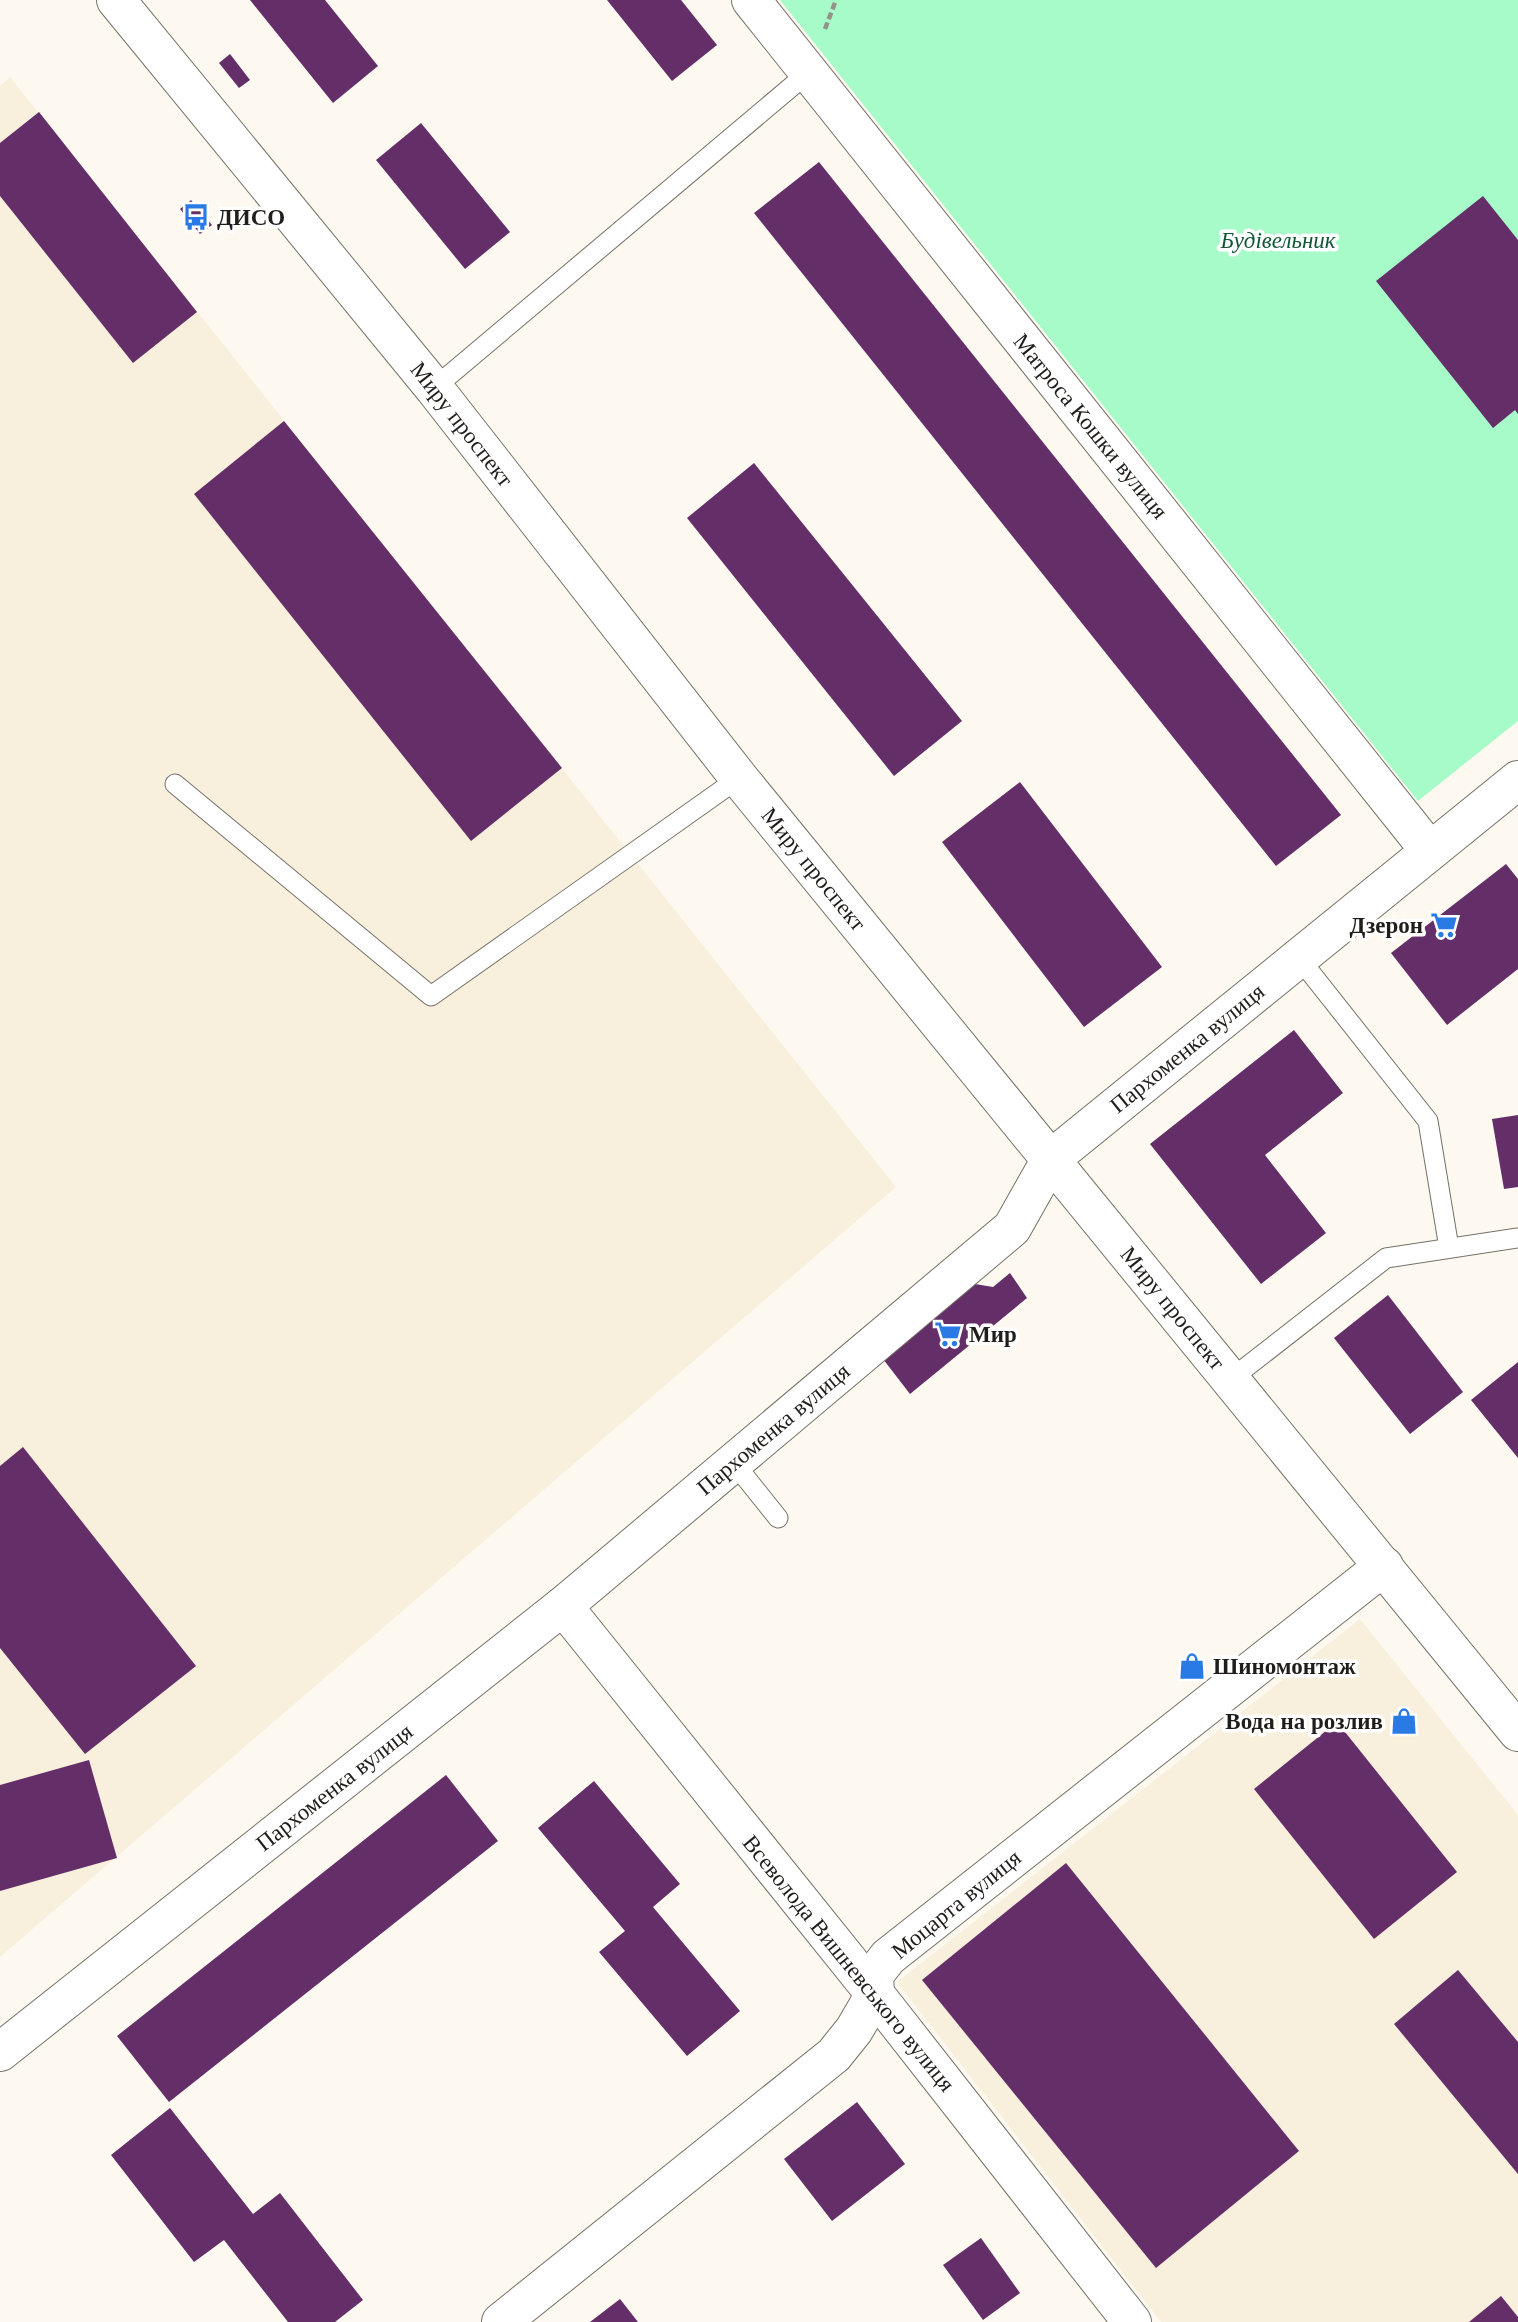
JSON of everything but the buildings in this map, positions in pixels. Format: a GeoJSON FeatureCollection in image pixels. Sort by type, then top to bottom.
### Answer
{"type":"FeatureCollection","features":[{"type":"Feature","properties":{"kind":"street","name":"Миру проспект"},"geometry":{"type":"LineString","coordinates":[[116,0],[434,388],[739,778],[1518,1732]]}},
{"type":"Feature","properties":{"kind":"street","name":"Матроса Кошки вулиця"},"geometry":{"type":"LineString","coordinates":[[751,0],[1430,851]]}},
{"type":"Feature","properties":{"kind":"street","name":"Пархоменка вулиця"},"geometry":{"type":"LineString","coordinates":[[0,2052],[563,1605],[734,1462],[1012,1228],[1051,1159],[1518,780]]}},
{"type":"Feature","properties":{"kind":"street","name":"Моцарта вулиця"},"geometry":{"type":"LineString","coordinates":[[501,2322],[834,2055],[855,2030],[875,1994],[874,1975],[888,1957],[1384,1566]]}},
{"type":"Feature","properties":{"kind":"street","name":"Всеволода Вишневського вулиця"},"geometry":{"type":"LineString","coordinates":[[563,1605],[875,1994],[1132,2322]]}},
{"type":"Feature","properties":{"kind":"lane"},"geometry":{"type":"LineString","coordinates":[[434,388],[808,72]]}},
{"type":"Feature","properties":{"kind":"lane"},"geometry":{"type":"LineString","coordinates":[[175,784],[431,996],[739,778]]}},
{"type":"Feature","properties":{"kind":"lane"},"geometry":{"type":"LineString","coordinates":[[1299,958],[1428,1121],[1449,1248]]}},
{"type":"Feature","properties":{"kind":"lane"},"geometry":{"type":"LineString","coordinates":[[1231,1379],[1387,1258],[1518,1238]]}},
{"type":"Feature","properties":{"kind":"lane"},"geometry":{"type":"LineString","coordinates":[[734,1462],[778,1518]]}},
{"type":"Feature","properties":{"kind":"shaded area"},"geometry":{"type":"Polygon","coordinates":[[[10,77],[896,1187],[0,1957],[0,86],[10,77]]]}},
{"type":"Feature","properties":{"kind":"shaded area"},"geometry":{"type":"Polygon","coordinates":[[[1360,1619],[1518,1815],[1518,2322],[1161,2322],[897,1982],[1360,1619]]]}},
{"type":"Feature","properties":{"kind":"green space","name":"Будівельник"},"geometry":{"type":"Polygon","coordinates":[[[780,0],[1518,0],[1518,721],[1418,801],[780,0]]]}},
{"type":"Feature","properties":{"kind":"place","name":"ДИСО"},"geometry":{"type":"Point","coordinates":[196,217]}},
{"type":"Feature","properties":{"kind":"place","name":"Дзерон"},"geometry":{"type":"Point","coordinates":[1444,925]}},
{"type":"Feature","properties":{"kind":"place","name":"Мир"},"geometry":{"type":"Point","coordinates":[948,1334]}},
{"type":"Feature","properties":{"kind":"place","name":"Шиномонтаж"},"geometry":{"type":"Point","coordinates":[1192,1666]}},
{"type":"Feature","properties":{"kind":"place","name":"Вода на розлив"},"geometry":{"type":"Point","coordinates":[1404,1721]}}]}
